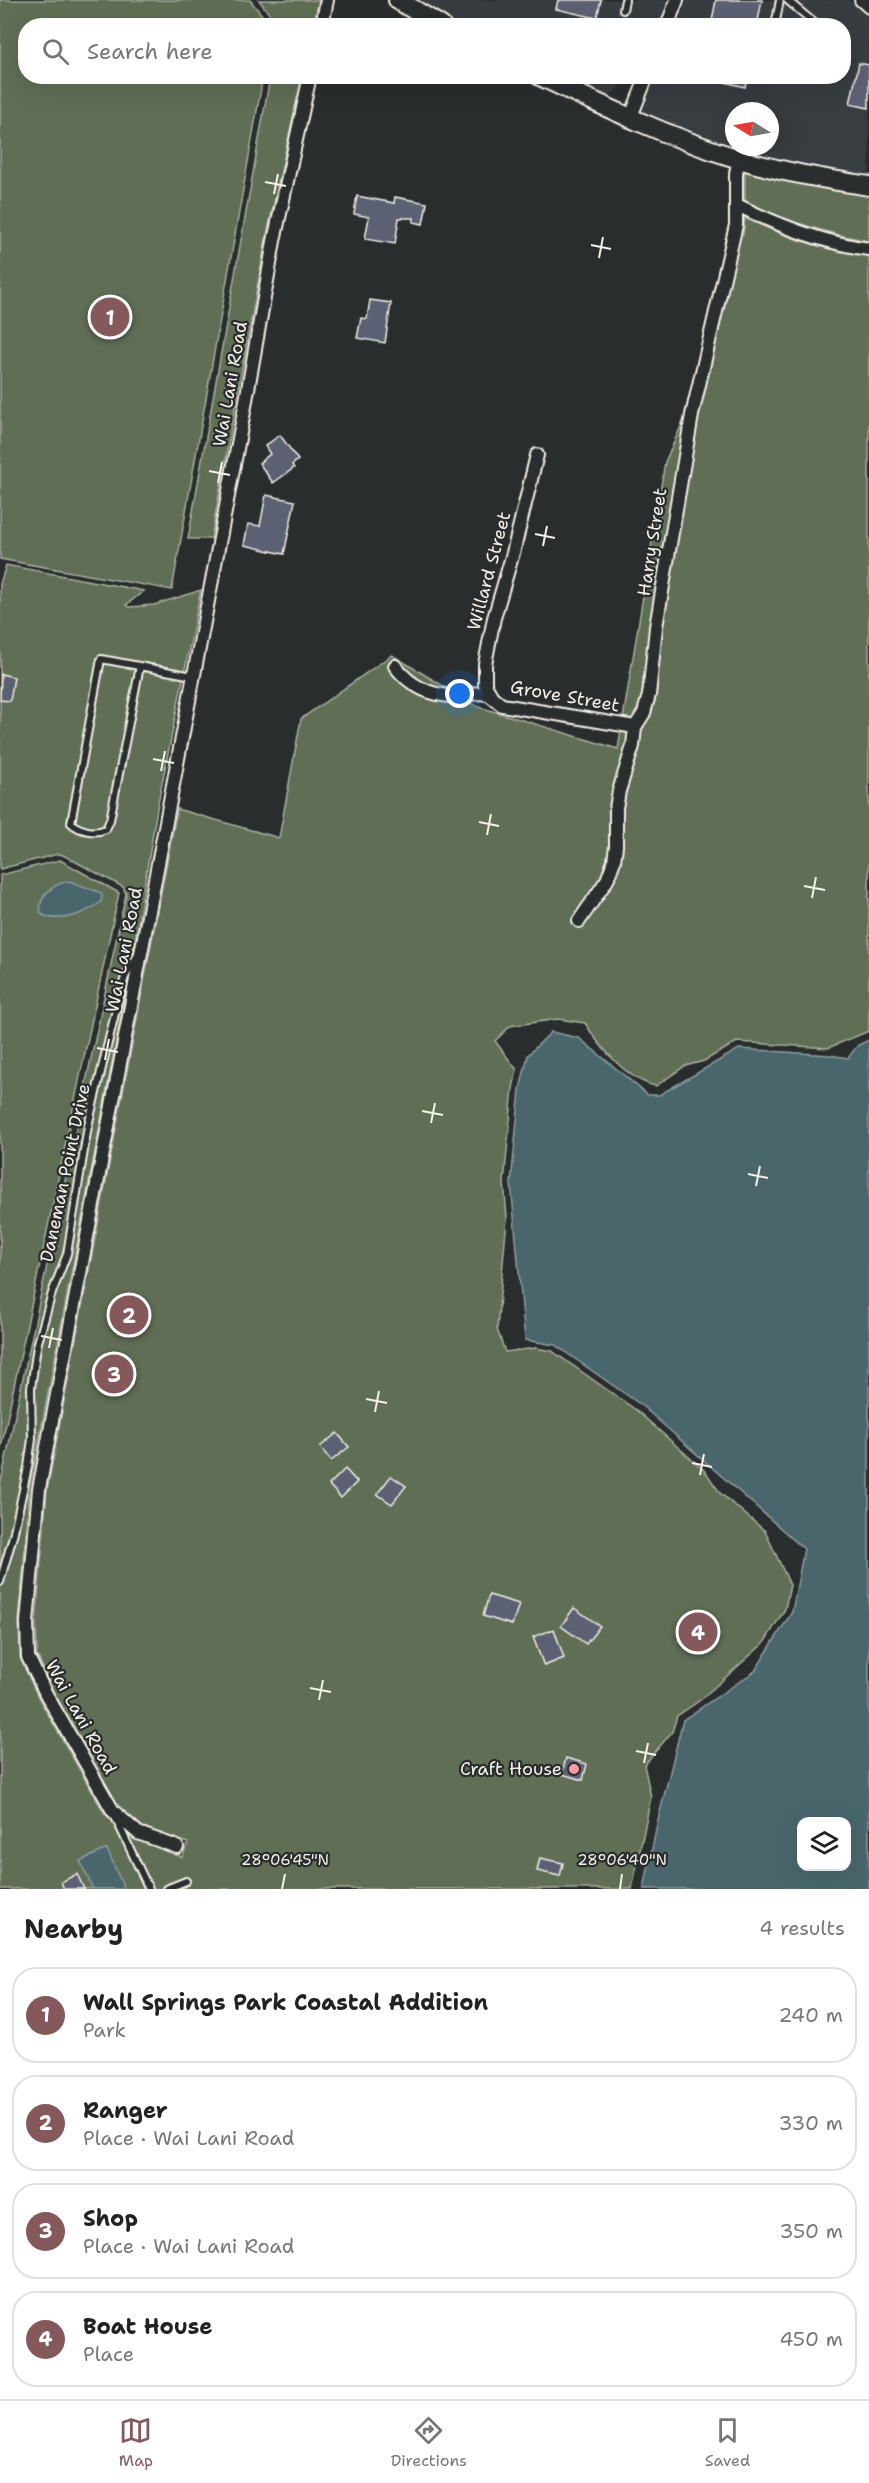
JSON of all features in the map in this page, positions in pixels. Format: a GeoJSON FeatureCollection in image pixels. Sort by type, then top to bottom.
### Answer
{"type":"FeatureCollection","features":[{"type":"Feature","properties":{"kind":"main road"},"geometry":{"type":"LineString","coordinates":[[398,0],[428,18]]}},
{"type":"Feature","properties":{"kind":"main road"},"geometry":{"type":"LineString","coordinates":[[557,84],[630,119],[739,159],[869,186]]}},
{"type":"Feature","properties":{"kind":"street"},"geometry":{"type":"LineString","coordinates":[[324,18],[327,0]]}},
{"type":"Feature","properties":{"kind":"street"},"geometry":{"type":"LineString","coordinates":[[670,18],[678,0]]}},
{"type":"Feature","properties":{"kind":"street"},"geometry":{"type":"LineString","coordinates":[[861,0],[869,7]]}},
{"type":"Feature","properties":{"kind":"street","name":"Wai Lani Road"},"geometry":{"type":"LineString","coordinates":[[177,1847],[138,1833],[113,1811],[46,1694],[28,1657],[27,1622],[39,1489],[244,412],[274,241],[308,84]]}},
{"type":"Feature","properties":{"kind":"street"},"geometry":{"type":"LineString","coordinates":[[630,119],[644,84]]}},
{"type":"Feature","properties":{"kind":"street","name":"Harry Street"},"geometry":{"type":"LineString","coordinates":[[579,921],[607,880],[614,861],[616,808],[633,746],[634,727],[644,713],[649,695],[656,627],[692,415],[734,239],[737,205],[736,173],[739,159]]}},
{"type":"Feature","properties":{"kind":"street"},"geometry":{"type":"LineString","coordinates":[[737,205],[795,231],[826,241],[869,249]]}},
{"type":"Feature","properties":{"kind":"street","name":"Willard Street"},"geometry":{"type":"LineString","coordinates":[[491,695],[485,685],[485,664],[494,618],[537,455]]}},
{"type":"Feature","properties":{"kind":"street","name":"Grove Street"},"geometry":{"type":"LineString","coordinates":[[395,666],[412,686],[429,692],[455,696],[483,693],[491,695],[502,705],[634,727]]}},
{"type":"Feature","properties":{"kind":"lane"},"geometry":{"type":"LineString","coordinates":[[623,10],[625,0]]}},
{"type":"Feature","properties":{"kind":"lane"},"geometry":{"type":"LineString","coordinates":[[777,18],[780,0]]}},
{"type":"Feature","properties":{"kind":"lane"},"geometry":{"type":"LineString","coordinates":[[787,0],[808,18]]}},
{"type":"Feature","properties":{"kind":"lane"},"geometry":{"type":"LineString","coordinates":[[140,666],[110,820],[106,829],[99,832],[77,828],[71,823],[101,659],[140,666],[193,676]]}},
{"type":"Feature","properties":{"kind":"lane","name":"Daneman Point Drive"},"geometry":{"type":"LineString","coordinates":[[0,1582],[14,1536],[28,1467],[32,1439],[31,1388],[37,1346],[52,1293],[67,1254],[88,1126],[118,997],[130,967],[142,950]]}},
{"type":"Feature","properties":{"kind":"lane"},"geometry":{"type":"LineString","coordinates":[[113,1811],[149,1889]]}},
{"type":"Feature","properties":{"kind":"lane"},"geometry":{"type":"LineString","coordinates":[[166,1889],[186,1881]]}},
{"type":"Feature","properties":{"kind":"shaded area"},"geometry":{"type":"Polygon","coordinates":[[[413,0],[669,0],[661,18],[444,18],[413,0]]]}},
{"type":"Feature","properties":{"kind":"shaded area"},"geometry":{"type":"Polygon","coordinates":[[[687,0],[849,0],[869,17],[869,178],[758,156],[779,156],[779,102],[725,102],[725,146],[622,107],[644,84],[851,84],[851,18],[679,18],[687,0]]]}},
{"type":"Feature","properties":{"kind":"shaded area"},"geometry":{"type":"Polygon","coordinates":[[[572,84],[622,84],[606,100],[572,84]]]}},
{"type":"Feature","properties":{"kind":"green space"},"geometry":{"type":"Polygon","coordinates":[[[0,0],[250,0],[264,18],[18,18],[18,84],[262,84],[172,590],[0,559],[0,0]]]}},
{"type":"Feature","properties":{"kind":"green space"},"geometry":{"type":"Polygon","coordinates":[[[259,0],[319,0],[315,18],[272,18],[259,0]]]}},
{"type":"Feature","properties":{"kind":"green space"},"geometry":{"type":"Polygon","coordinates":[[[269,84],[300,84],[266,239],[211,539],[188,539],[269,84]]]}},
{"type":"Feature","properties":{"kind":"green space"},"geometry":{"type":"Polygon","coordinates":[[[745,168],[869,193],[869,241],[775,215],[745,201],[745,168]]]}},
{"type":"Feature","properties":{"kind":"green space"},"geometry":{"type":"Polygon","coordinates":[[[745,218],[806,242],[837,251],[869,256],[869,1031],[828,1048],[737,1042],[704,1061],[685,1066],[656,1086],[645,1083],[625,1070],[606,1052],[585,1023],[558,1019],[510,1026],[495,1041],[517,1070],[513,1088],[504,1182],[507,1218],[497,1329],[505,1352],[536,1348],[552,1351],[636,1410],[705,1471],[720,1493],[765,1531],[790,1585],[785,1609],[764,1643],[699,1701],[677,1716],[672,1732],[644,1765],[651,1797],[632,1889],[0,1889],[0,1486],[126,894],[123,887],[58,854],[0,869],[0,584],[6,565],[144,591],[126,605],[129,607],[154,605],[201,590],[158,803],[132,959],[30,1487],[19,1621],[20,1657],[38,1697],[105,1814],[133,1838],[182,1857],[188,1843],[143,1827],[119,1807],[53,1691],[37,1655],[36,1622],[47,1490],[177,809],[279,838],[301,719],[392,655],[476,706],[618,749],[665,462],[687,413],[734,232],[743,234],[745,218]]]}},
{"type":"Feature","properties":{"kind":"green space"},"geometry":{"type":"Polygon","coordinates":[[[60,860],[119,893],[0,1452],[0,875],[60,860]]]}},
{"type":"Feature","properties":{"kind":"water"},"geometry":{"type":"Polygon","coordinates":[[[69,881],[99,892],[102,894],[101,902],[88,910],[64,918],[41,914],[41,902],[44,896],[57,885],[69,881]]]}},
{"type":"Feature","properties":{"kind":"water"},"geometry":{"type":"Polygon","coordinates":[[[551,1032],[579,1038],[648,1095],[659,1095],[739,1049],[848,1058],[858,1045],[869,1040],[869,1889],[644,1889],[657,1824],[683,1720],[755,1671],[792,1612],[804,1549],[641,1405],[555,1345],[525,1340],[511,1183],[520,1089],[528,1055],[551,1032]]]}},
{"type":"Feature","properties":{"kind":"water"},"geometry":{"type":"Polygon","coordinates":[[[107,1849],[124,1889],[93,1889],[80,1861],[107,1849]]]}},
{"type":"Feature","properties":{"kind":"building"},"geometry":{"type":"Polygon","coordinates":[[[558,0],[601,0],[597,18],[556,9],[558,0]]]}},
{"type":"Feature","properties":{"kind":"building"},"geometry":{"type":"Polygon","coordinates":[[[716,0],[762,0],[759,18],[713,18],[716,0]]]}},
{"type":"Feature","properties":{"kind":"building"},"geometry":{"type":"Polygon","coordinates":[[[859,63],[869,65],[869,108],[850,104],[859,63]]]}},
{"type":"Feature","properties":{"kind":"building"},"geometry":{"type":"Polygon","coordinates":[[[357,196],[394,203],[395,197],[427,203],[423,224],[413,222],[414,218],[399,218],[395,244],[365,239],[369,217],[354,214],[357,196]]]}},
{"type":"Feature","properties":{"kind":"building"},"geometry":{"type":"Polygon","coordinates":[[[370,300],[391,303],[385,343],[357,338],[361,318],[367,319],[370,300]]]}},
{"type":"Feature","properties":{"kind":"building"},"geometry":{"type":"Polygon","coordinates":[[[280,435],[298,460],[292,465],[294,468],[273,483],[259,463],[270,454],[265,446],[280,435]]]}},
{"type":"Feature","properties":{"kind":"building"},"geometry":{"type":"Polygon","coordinates":[[[266,495],[295,501],[284,554],[244,545],[248,524],[260,526],[266,495]]]}},
{"type":"Feature","properties":{"kind":"building"},"geometry":{"type":"Polygon","coordinates":[[[1,674],[14,677],[10,701],[0,700],[1,674]]]}},
{"type":"Feature","properties":{"kind":"building"},"geometry":{"type":"Polygon","coordinates":[[[134,1300],[135,1305],[145,1304],[147,1323],[134,1324],[135,1330],[119,1332],[119,1327],[114,1327],[112,1308],[121,1307],[121,1302],[134,1300]]]}},
{"type":"Feature","properties":{"kind":"building"},"geometry":{"type":"Polygon","coordinates":[[[108,1354],[126,1356],[119,1394],[101,1391],[108,1354]]]}},
{"type":"Feature","properties":{"kind":"building"},"geometry":{"type":"Polygon","coordinates":[[[337,1433],[349,1447],[331,1461],[320,1447],[337,1433]]]}},
{"type":"Feature","properties":{"kind":"building"},"geometry":{"type":"Polygon","coordinates":[[[345,1469],[357,1482],[341,1498],[329,1485],[345,1469]]]}},
{"type":"Feature","properties":{"kind":"building"},"geometry":{"type":"Polygon","coordinates":[[[391,1476],[406,1486],[392,1504],[377,1494],[391,1476]]]}},
{"type":"Feature","properties":{"kind":"building"},"geometry":{"type":"Polygon","coordinates":[[[489,1595],[519,1604],[512,1625],[483,1616],[489,1595]]]}},
{"type":"Feature","properties":{"kind":"building"},"geometry":{"type":"Polygon","coordinates":[[[574,1608],[600,1626],[586,1644],[561,1626],[574,1608]]]}},
{"type":"Feature","properties":{"kind":"building"},"geometry":{"type":"Polygon","coordinates":[[[694,1613],[717,1625],[702,1653],[679,1640],[694,1613]]]}},
{"type":"Feature","properties":{"kind":"building"},"geometry":{"type":"Polygon","coordinates":[[[554,1629],[564,1658],[544,1666],[533,1637],[554,1629]]]}},
{"type":"Feature","properties":{"kind":"building","name":"Craft House"},"geometry":{"type":"Polygon","coordinates":[[[566,1758],[587,1764],[583,1780],[562,1774],[566,1758]]]}},
{"type":"Feature","properties":{"kind":"building"},"geometry":{"type":"Polygon","coordinates":[[[540,1858],[563,1863],[560,1876],[537,1871],[540,1858]]]}},
{"type":"Feature","properties":{"kind":"building"},"geometry":{"type":"Polygon","coordinates":[[[77,1874],[84,1889],[64,1889],[61,1882],[77,1874]]]}},
{"type":"Feature","properties":{"kind":"place","name":"Wall Springs Park Coastal Addition"},"geometry":{"type":"Point","coordinates":[110,317]}},
{"type":"Feature","properties":{"kind":"place","name":"Ranger"},"geometry":{"type":"Point","coordinates":[129,1315]}},
{"type":"Feature","properties":{"kind":"place","name":"Shop"},"geometry":{"type":"Point","coordinates":[114,1374]}},
{"type":"Feature","properties":{"kind":"place","name":"Boat House"},"geometry":{"type":"Point","coordinates":[698,1632]}},
{"type":"Feature","properties":{"kind":"place","name":"Craft House"},"geometry":{"type":"Point","coordinates":[574,1769]}}]}
